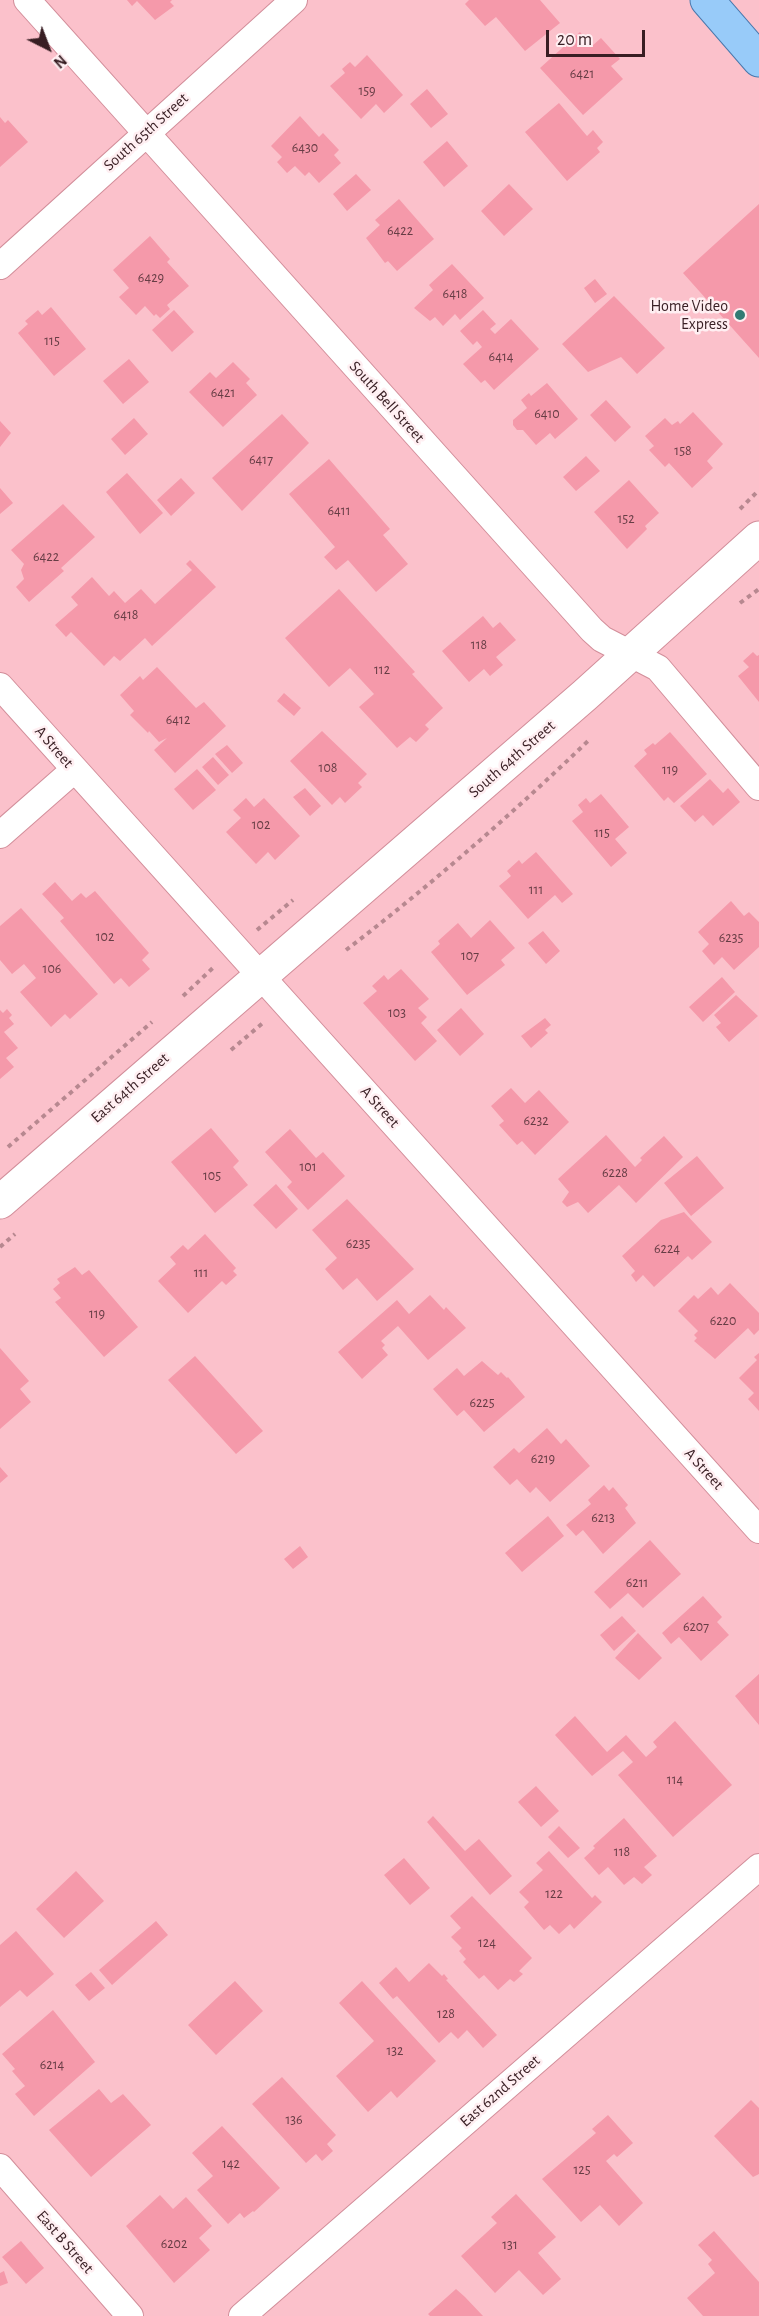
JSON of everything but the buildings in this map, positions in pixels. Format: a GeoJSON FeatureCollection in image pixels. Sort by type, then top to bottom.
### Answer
{"type":"FeatureCollection","features":[{"type":"Feature","properties":{"kind":"main road"},"geometry":{"type":"LineString","coordinates":[[707,0],[759,60]]}},
{"type":"Feature","properties":{"kind":"street","name":"South Bell Street"},"geometry":{"type":"LineString","coordinates":[[27,0],[592,630],[602,639],[658,668],[759,787]]}},
{"type":"Feature","properties":{"kind":"street","name":"South 65th Street"},"geometry":{"type":"LineString","coordinates":[[0,266],[144,133],[294,0]]}},
{"type":"Feature","properties":{"kind":"street","name":"South 64th Street"},"geometry":{"type":"LineString","coordinates":[[261,975],[631,654],[759,538]]}},
{"type":"Feature","properties":{"kind":"street","name":"A Street"},"geometry":{"type":"LineString","coordinates":[[0,686],[759,1530]]}},
{"type":"Feature","properties":{"kind":"street"},"geometry":{"type":"LineString","coordinates":[[0,835],[74,770]]}},
{"type":"Feature","properties":{"kind":"street","name":"East 64th Street"},"geometry":{"type":"LineString","coordinates":[[0,1202],[261,975]]}},
{"type":"Feature","properties":{"kind":"street","name":"East 62nd Street"},"geometry":{"type":"LineString","coordinates":[[242,2316],[759,1867]]}},
{"type":"Feature","properties":{"kind":"street","name":"East B Street"},"geometry":{"type":"LineString","coordinates":[[0,2167],[129,2316]]}},
{"type":"Feature","properties":{"kind":"place","name":"Home Video Express"},"geometry":{"type":"Point","coordinates":[740,315]}}]}
